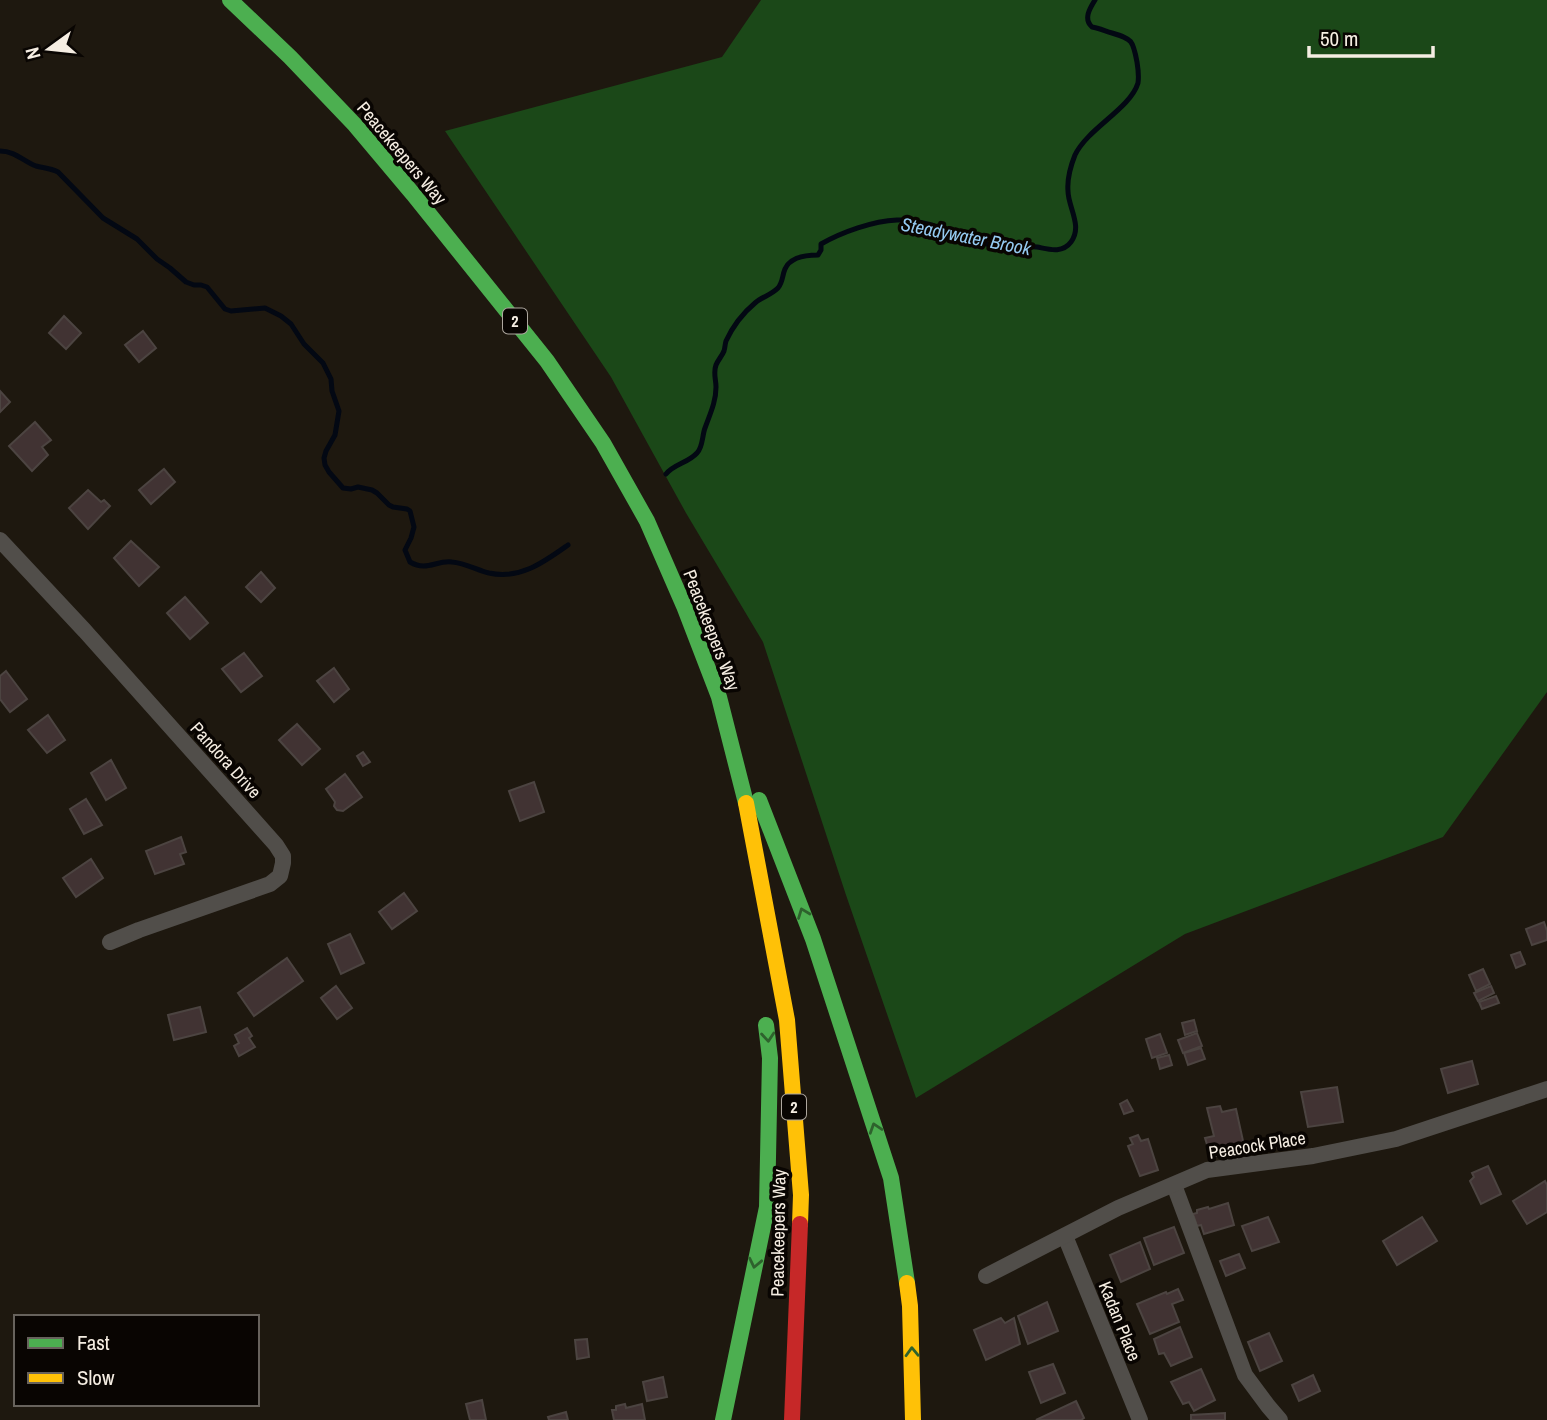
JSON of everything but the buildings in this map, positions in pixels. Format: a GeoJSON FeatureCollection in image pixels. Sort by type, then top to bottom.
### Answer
{"type":"FeatureCollection","features":[{"type":"Feature","properties":{"kind":"highway","name":"Peacekeepers Way"},"geometry":{"type":"LineString","coordinates":[[230,0],[290,57],[362,134],[547,361],[603,443],[647,521],[684,606],[719,696],[745,798],[787,1020],[801,1195],[792,1420]]}},
{"type":"Feature","properties":{"kind":"highway"},"geometry":{"type":"LineString","coordinates":[[719,696],[813,939],[891,1178],[911,1306],[914,1420]]}},
{"type":"Feature","properties":{"kind":"highway"},"geometry":{"type":"LineString","coordinates":[[745,798],[761,962]]}},
{"type":"Feature","properties":{"kind":"highway"},"geometry":{"type":"LineString","coordinates":[[723,1420],[767,1207],[770,1058],[764,1003]]}},
{"type":"Feature","properties":{"kind":"street","name":"Pandora Drive"},"geometry":{"type":"LineString","coordinates":[[0,540],[240,803],[276,845],[284,863],[280,876],[270,884],[110,942]]}},
{"type":"Feature","properties":{"kind":"street","name":"Peacock Place"},"geometry":{"type":"LineString","coordinates":[[986,1276],[1118,1208],[1207,1170],[1313,1156],[1396,1139],[1547,1089]]}},
{"type":"Feature","properties":{"kind":"street"},"geometry":{"type":"LineString","coordinates":[[1174,1185],[1245,1375],[1280,1420]]}},
{"type":"Feature","properties":{"kind":"street","name":"Kadan Place"},"geometry":{"type":"LineString","coordinates":[[1065,1236],[1140,1420]]}},
{"type":"Feature","properties":{"kind":"green space"},"geometry":{"type":"Polygon","coordinates":[[[761,0],[1547,0],[1547,692],[1443,837],[1185,934],[916,1098],[763,642],[686,513],[611,377],[445,131],[722,57],[761,0]]]}},
{"type":"Feature","properties":{"kind":"waterway","name":"Steadywater Brook"},"geometry":{"type":"LineString","coordinates":[[666,474],[697,453],[700,448],[715,398],[715,368],[735,325],[755,303],[778,288],[787,265],[804,256],[818,255],[821,244],[858,228],[897,220],[935,226],[999,247],[1055,250],[1071,242],[1076,230],[1068,186],[1075,155],[1089,136],[1127,101],[1138,83],[1133,45],[1124,37],[1089,24],[1088,14],[1095,0]]}},
{"type":"Feature","properties":{"kind":"waterway","name":"Steadywater Brook"},"geometry":{"type":"LineString","coordinates":[[0,151],[58,172],[103,218],[137,239],[186,282],[207,287],[225,309],[231,311],[265,308],[291,324],[304,344],[323,363],[331,379],[339,411],[335,435],[324,458],[325,465],[343,488],[372,490],[389,505],[410,511],[414,527],[405,550],[410,562],[421,566],[452,562],[489,573],[511,574],[541,563],[568,545]]}},
{"type":"Feature","properties":{"kind":"traffic: fast"},"geometry":{"type":"LineString","coordinates":[[230,0],[290,57],[355,125],[547,361],[603,443],[647,521],[684,606],[719,697],[746,803]]}},
{"type":"Feature","properties":{"kind":"traffic: fast"},"geometry":{"type":"LineString","coordinates":[[759,800],[813,939],[891,1178],[907,1283]]}},
{"type":"Feature","properties":{"kind":"traffic: fast"},"geometry":{"type":"LineString","coordinates":[[723,1420],[767,1207],[770,1058],[766,1025]]}},
{"type":"Feature","properties":{"kind":"traffic: slow"},"geometry":{"type":"LineString","coordinates":[[746,803],[787,1020],[801,1195],[800,1224]]}},
{"type":"Feature","properties":{"kind":"traffic: slow"},"geometry":{"type":"LineString","coordinates":[[907,1283],[913,1420]]}},
{"type":"Feature","properties":{"kind":"traffic: jam"},"geometry":{"type":"LineString","coordinates":[[792,1420],[800,1224]]}}]}
